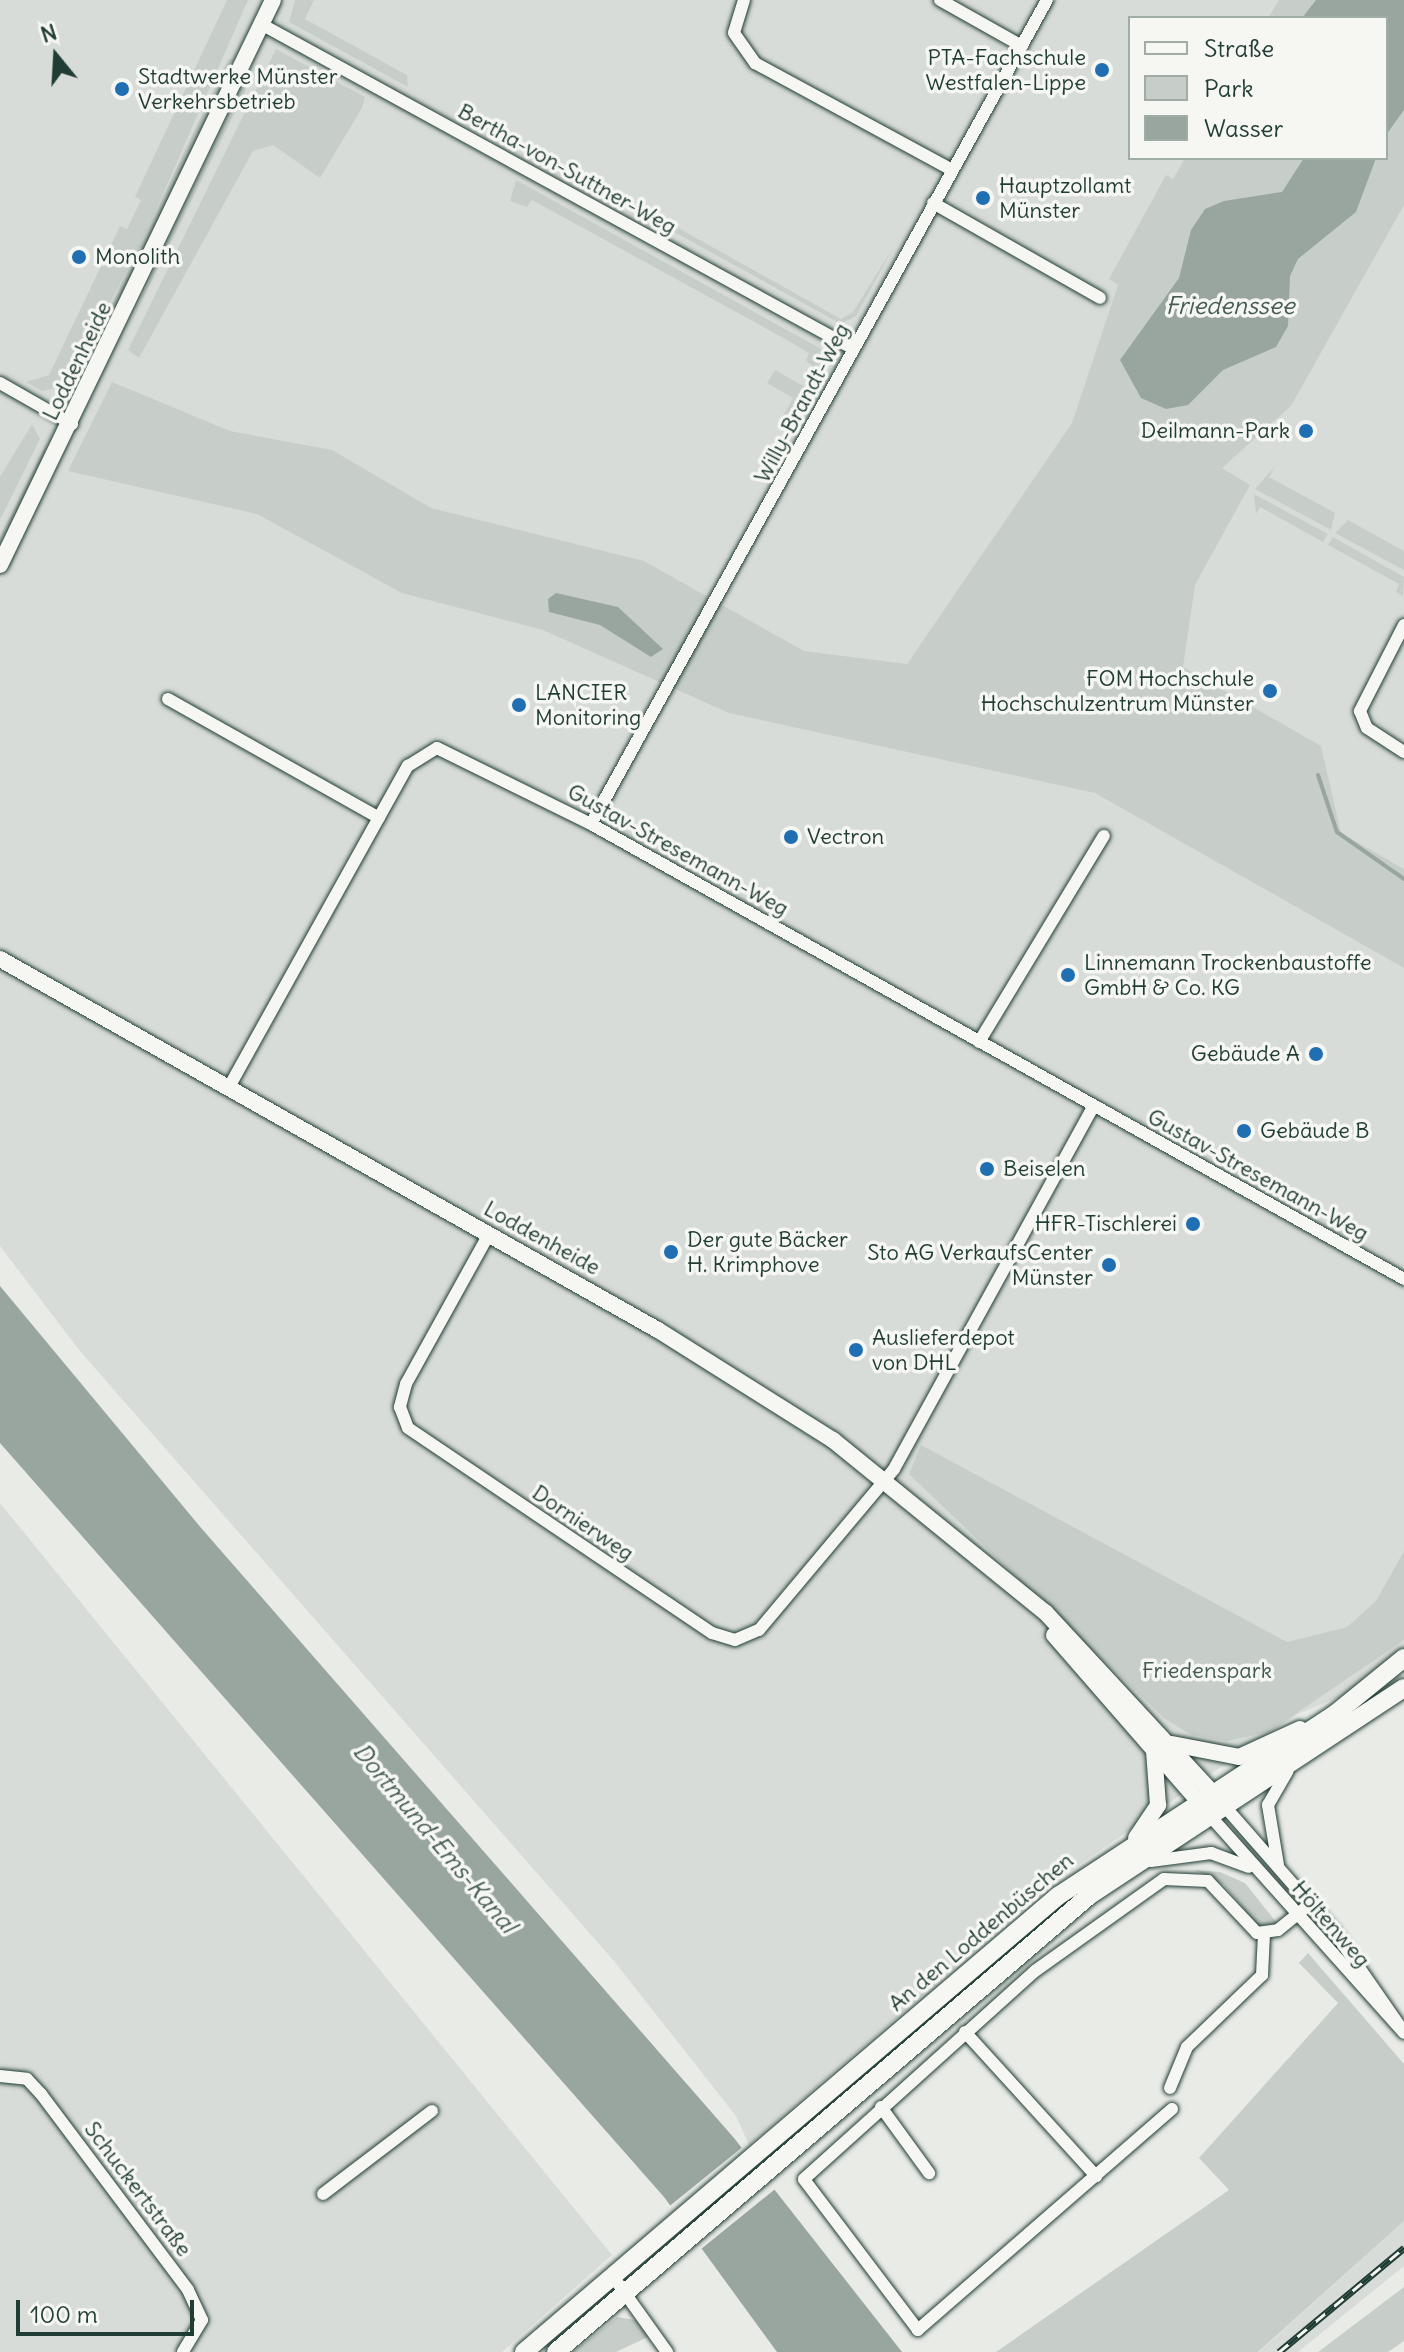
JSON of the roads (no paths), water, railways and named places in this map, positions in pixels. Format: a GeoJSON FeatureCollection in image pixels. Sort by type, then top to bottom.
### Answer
{"type":"FeatureCollection","features":[{"type":"Feature","properties":{"kind":"main road","name":"An den Loddenbüschen"},"geometry":{"type":"LineString","coordinates":[[524,2352],[983,1957],[1129,1845],[1335,1714],[1404,1658]]}},
{"type":"Feature","properties":{"kind":"main road","name":"An den Loddenbüschen"},"geometry":{"type":"LineString","coordinates":[[556,2352],[776,2170],[1126,1870],[1290,1769],[1404,1688]]}},
{"type":"Feature","properties":{"kind":"street","name":"Loddenheide"},"geometry":{"type":"LineString","coordinates":[[0,565],[72,424],[273,0]]}},
{"type":"Feature","properties":{"kind":"street"},"geometry":{"type":"LineString","coordinates":[[744,0],[734,33],[755,63],[952,170]]}},
{"type":"Feature","properties":{"kind":"street"},"geometry":{"type":"LineString","coordinates":[[940,0],[1022,46]]}},
{"type":"Feature","properties":{"kind":"street","name":"Willy-Brandt-Weg"},"geometry":{"type":"LineString","coordinates":[[591,824],[1047,0]]}},
{"type":"Feature","properties":{"kind":"street","name":"Bertha-von-Suttner-Weg"},"geometry":{"type":"LineString","coordinates":[[261,24],[854,349]]}},
{"type":"Feature","properties":{"kind":"street"},"geometry":{"type":"LineString","coordinates":[[933,203],[1100,298]]}},
{"type":"Feature","properties":{"kind":"street"},"geometry":{"type":"LineString","coordinates":[[0,383],[72,424]]}},
{"type":"Feature","properties":{"kind":"street"},"geometry":{"type":"LineString","coordinates":[[1404,625],[1360,711],[1367,728],[1404,752]]}},
{"type":"Feature","properties":{"kind":"street"},"geometry":{"type":"LineString","coordinates":[[168,699],[379,818]]}},
{"type":"Feature","properties":{"kind":"street","name":"Gustav-Stresemann-Weg"},"geometry":{"type":"LineString","coordinates":[[229,1087],[417,754],[437,748],[591,824],[1404,1279]]}},
{"type":"Feature","properties":{"kind":"street"},"geometry":{"type":"LineString","coordinates":[[979,1042],[1104,836]]}},
{"type":"Feature","properties":{"kind":"street","name":"Loddenheide"},"geometry":{"type":"LineString","coordinates":[[0,959],[489,1234],[780,1404],[885,1479],[1031,1604],[1161,1745],[1219,1814]]}},
{"type":"Feature","properties":{"kind":"street"},"geometry":{"type":"LineString","coordinates":[[885,1479],[1093,1107]]}},
{"type":"Feature","properties":{"kind":"street","name":"Dornierweg"},"geometry":{"type":"LineString","coordinates":[[489,1234],[406,1384],[400,1407],[408,1428],[712,1633],[735,1640],[759,1630],[885,1479]]}},
{"type":"Feature","properties":{"kind":"street"},"geometry":{"type":"LineString","coordinates":[[1129,1845],[1156,1813],[1161,1745],[1239,1757],[1335,1714]]}},
{"type":"Feature","properties":{"kind":"street","name":"Höltenweg"},"geometry":{"type":"LineString","coordinates":[[1280,1869],[1268,1805],[1290,1769]]}},
{"type":"Feature","properties":{"kind":"street","name":"Höltenweg"},"geometry":{"type":"LineString","coordinates":[[1219,1814],[1280,1869],[1310,1904],[1404,2032]]}},
{"type":"Feature","properties":{"kind":"street","name":"Höltenweg"},"geometry":{"type":"LineString","coordinates":[[1219,1814],[1261,1875],[1404,2032]]}},
{"type":"Feature","properties":{"kind":"street","name":"Höltenweg"},"geometry":{"type":"LineString","coordinates":[[1126,1870],[1192,1852],[1234,1858],[1261,1875]]}},
{"type":"Feature","properties":{"kind":"street"},"geometry":{"type":"LineString","coordinates":[[1172,2109],[918,2330],[804,2179],[1048,1960],[1171,1877],[1208,1881],[1247,1927],[1264,1934]]}},
{"type":"Feature","properties":{"kind":"street"},"geometry":{"type":"LineString","coordinates":[[1264,1934],[1296,1916],[1310,1904]]}},
{"type":"Feature","properties":{"kind":"street"},"geometry":{"type":"LineString","coordinates":[[1170,2088],[1187,2047],[1262,1975],[1264,1934]]}},
{"type":"Feature","properties":{"kind":"street"},"geometry":{"type":"LineString","coordinates":[[965,2032],[1096,2176]]}},
{"type":"Feature","properties":{"kind":"street","name":"Schuckertstraße"},"geometry":{"type":"LineString","coordinates":[[0,2076],[27,2079],[41,2094],[188,2290],[202,2320],[183,2352]]}},
{"type":"Feature","properties":{"kind":"street"},"geometry":{"type":"LineString","coordinates":[[881,2107],[929,2173]]}},
{"type":"Feature","properties":{"kind":"street"},"geometry":{"type":"LineString","coordinates":[[323,2194],[432,2111]]}},
{"type":"Feature","properties":{"kind":"street"},"geometry":{"type":"LineString","coordinates":[[612,2275],[667,2352]]}},
{"type":"Feature","properties":{"kind":"water"},"geometry":{"type":"Polygon","coordinates":[[[1316,0],[1404,0],[1404,110],[1388,132],[1388,16],[1304,16],[1316,0]]]}},
{"type":"Feature","properties":{"kind":"water","name":"Friedenssee"},"geometry":{"type":"Polygon","coordinates":[[[1303,160],[1375,160],[1356,212],[1298,259],[1290,276],[1288,326],[1276,347],[1223,370],[1188,405],[1166,409],[1141,398],[1120,360],[1179,278],[1191,230],[1205,209],[1224,201],[1282,192],[1303,160]]]}},
{"type":"Feature","properties":{"kind":"water"},"geometry":{"type":"Polygon","coordinates":[[[556,593],[618,607],[663,649],[651,657],[600,625],[549,612],[548,599],[556,593]]]}},
{"type":"Feature","properties":{"kind":"water","name":"Dortmund-Ems-Kanal"},"geometry":{"type":"Polygon","coordinates":[[[0,1286],[202,1529],[734,2138],[902,2352],[777,2352],[664,2197],[0,1443],[0,1286]]]}},
{"type":"Feature","properties":{"kind":"waterway"},"geometry":{"type":"LineString","coordinates":[[1318,775],[1337,832],[1404,879]]}},
{"type":"Feature","properties":{"kind":"railway"},"geometry":{"type":"LineString","coordinates":[[1279,2352],[1404,2248]]}},
{"type":"Feature","properties":{"kind":"place","name":"PTA-Fachschule Westfalen-Lippe"},"geometry":{"type":"Point","coordinates":[1102,70]}},
{"type":"Feature","properties":{"kind":"place","name":"Stadtwerke Münster Verkehrsbetrieb"},"geometry":{"type":"Point","coordinates":[122,89]}},
{"type":"Feature","properties":{"kind":"place","name":"Hauptzollamt Münster"},"geometry":{"type":"Point","coordinates":[983,198]}},
{"type":"Feature","properties":{"kind":"place","name":"Monolith"},"geometry":{"type":"Point","coordinates":[79,257]}},
{"type":"Feature","properties":{"kind":"place","name":"Deilmann-Park"},"geometry":{"type":"Point","coordinates":[1306,431]}},
{"type":"Feature","properties":{"kind":"place","name":"FOM Hochschule Hochschulzentrum Münster"},"geometry":{"type":"Point","coordinates":[1270,691]}},
{"type":"Feature","properties":{"kind":"place","name":"LANCIER Monitoring"},"geometry":{"type":"Point","coordinates":[519,705]}},
{"type":"Feature","properties":{"kind":"place","name":"Vectron"},"geometry":{"type":"Point","coordinates":[791,837]}},
{"type":"Feature","properties":{"kind":"place","name":"Linnemann Trockenbaustoffe GmbH & Co. KG"},"geometry":{"type":"Point","coordinates":[1068,975]}},
{"type":"Feature","properties":{"kind":"place","name":"Gebäude A"},"geometry":{"type":"Point","coordinates":[1316,1054]}},
{"type":"Feature","properties":{"kind":"place","name":"Gebäude B"},"geometry":{"type":"Point","coordinates":[1244,1131]}},
{"type":"Feature","properties":{"kind":"place","name":"Beiselen"},"geometry":{"type":"Point","coordinates":[987,1169]}},
{"type":"Feature","properties":{"kind":"place","name":"HFR-Tischlerei"},"geometry":{"type":"Point","coordinates":[1193,1224]}},
{"type":"Feature","properties":{"kind":"place","name":"Der gute Bäcker H. Krimphove"},"geometry":{"type":"Point","coordinates":[671,1252]}},
{"type":"Feature","properties":{"kind":"place","name":"Sto AG VerkaufsCenter Münster"},"geometry":{"type":"Point","coordinates":[1109,1265]}},
{"type":"Feature","properties":{"kind":"place","name":"Auslieferdepot von DHL"},"geometry":{"type":"Point","coordinates":[856,1350]}},
{"type":"Feature","properties":{"kind":"park label","name":"Friedenspark"},"geometry":{"type":"Point","coordinates":[1207,1671]}}]}
